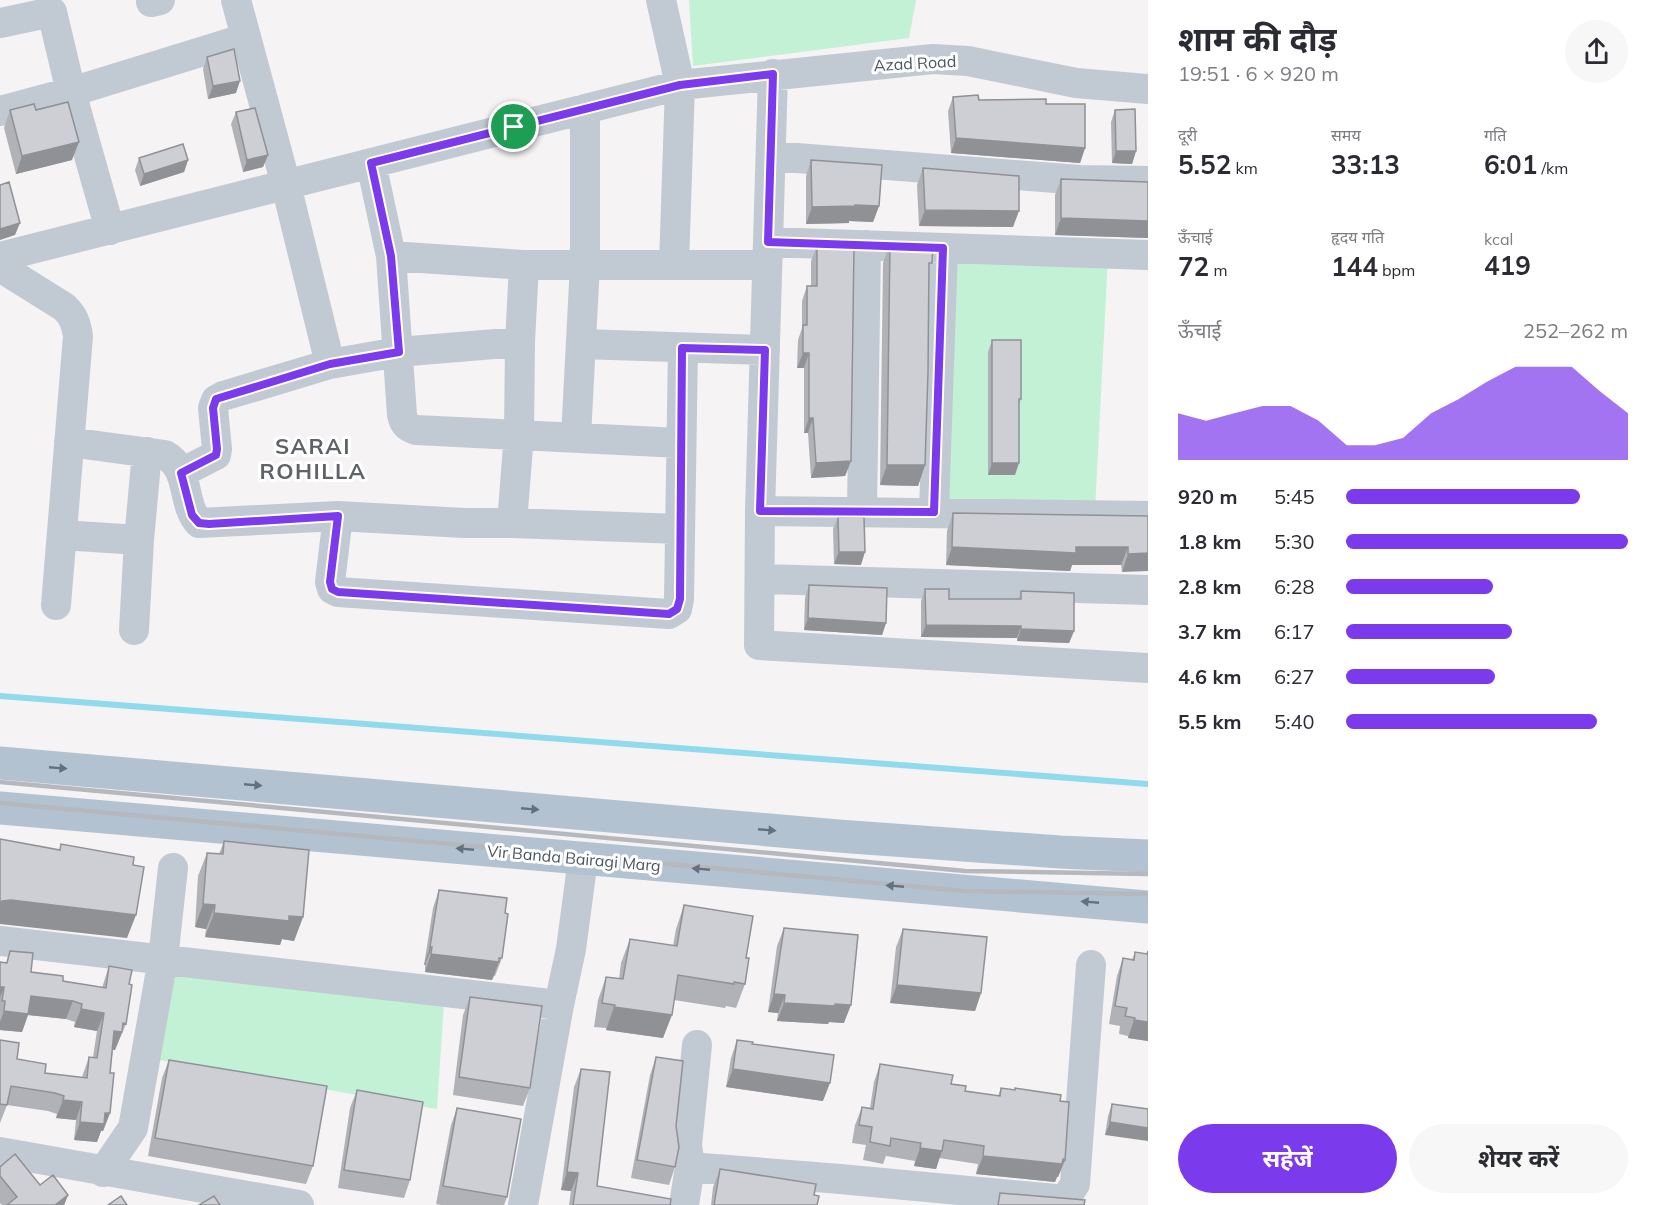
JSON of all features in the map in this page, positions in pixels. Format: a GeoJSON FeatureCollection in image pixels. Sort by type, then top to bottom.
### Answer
{"type":"FeatureCollection","features":[{"type":"Feature","properties":{"kind":"main road"},"geometry":{"type":"LineString","coordinates":[[0,763],[838,836],[1148,856]]}},
{"type":"Feature","properties":{"kind":"main road","name":"Vir Banda Bairagi Marg"},"geometry":{"type":"LineString","coordinates":[[0,808],[1148,906]]}},
{"type":"Feature","properties":{"kind":"street"},"geometry":{"type":"LineString","coordinates":[[236,0],[286,185],[330,364]]}},
{"type":"Feature","properties":{"kind":"street"},"geometry":{"type":"LineString","coordinates":[[661,0],[680,85],[674,265]]}},
{"type":"Feature","properties":{"kind":"street"},"geometry":{"type":"LineString","coordinates":[[0,23],[52,12],[71,92],[110,230]]}},
{"type":"Feature","properties":{"kind":"street"},"geometry":{"type":"LineString","coordinates":[[0,111],[71,92],[246,38]]}},
{"type":"Feature","properties":{"kind":"street","name":"Azad Road"},"geometry":{"type":"LineString","coordinates":[[0,257],[680,85],[933,59],[952,60],[1076,82],[1148,89]]}},
{"type":"Feature","properties":{"kind":"street"},"geometry":{"type":"LineString","coordinates":[[773,74],[760,511],[759,645],[1148,668]]}},
{"type":"Feature","properties":{"kind":"street"},"geometry":{"type":"LineString","coordinates":[[576,437],[585,264],[585,109]]}},
{"type":"Feature","properties":{"kind":"street"},"geometry":{"type":"LineString","coordinates":[[771,156],[1080,180],[1148,181]]}},
{"type":"Feature","properties":{"kind":"street"},"geometry":{"type":"LineString","coordinates":[[371,163],[391,256],[402,415],[408,428],[680,443]]}},
{"type":"Feature","properties":{"kind":"street"},"geometry":{"type":"LineString","coordinates":[[391,256],[524,265],[674,265],[767,253],[866,245],[1148,255]]}},
{"type":"Feature","properties":{"kind":"street"},"geometry":{"type":"LineString","coordinates":[[862,511],[866,245]]}},
{"type":"Feature","properties":{"kind":"street"},"geometry":{"type":"LineString","coordinates":[[934,512],[943,248]]}},
{"type":"Feature","properties":{"kind":"street"},"geometry":{"type":"LineString","coordinates":[[512,523],[519,434],[524,265]]}},
{"type":"Feature","properties":{"kind":"street"},"geometry":{"type":"LineString","coordinates":[[0,267],[64,307],[72,315],[77,326],[56,605]]}},
{"type":"Feature","properties":{"kind":"street"},"geometry":{"type":"LineString","coordinates":[[181,473],[216,455],[213,408],[216,399],[330,364],[399,352],[520,342]]}},
{"type":"Feature","properties":{"kind":"street"},"geometry":{"type":"LineString","coordinates":[[580,344],[765,350]]}},
{"type":"Feature","properties":{"kind":"street"},"geometry":{"type":"LineString","coordinates":[[338,516],[330,582],[332,589],[338,592],[669,614],[677,609],[680,599],[682,348]]}},
{"type":"Feature","properties":{"kind":"street"},"geometry":{"type":"LineString","coordinates":[[69,442],[147,452],[165,455],[172,459],[181,473],[192,515],[199,523],[338,516],[464,523],[680,529]]}},
{"type":"Feature","properties":{"kind":"street"},"geometry":{"type":"LineString","coordinates":[[134,630],[147,452]]}},
{"type":"Feature","properties":{"kind":"street"},"geometry":{"type":"LineString","coordinates":[[760,511],[1148,516]]}},
{"type":"Feature","properties":{"kind":"street"},"geometry":{"type":"LineString","coordinates":[[62,535],[139,540]]}},
{"type":"Feature","properties":{"kind":"street"},"geometry":{"type":"LineString","coordinates":[[760,579],[1148,590]]}},
{"type":"Feature","properties":{"kind":"street"},"geometry":{"type":"LineString","coordinates":[[523,1205],[573,939],[583,859]]}},
{"type":"Feature","properties":{"kind":"street"},"geometry":{"type":"LineString","coordinates":[[103,1172],[132,1128],[163,958],[173,868]]}},
{"type":"Feature","properties":{"kind":"street"},"geometry":{"type":"LineString","coordinates":[[0,941],[559,1005]]}},
{"type":"Feature","properties":{"kind":"street"},"geometry":{"type":"LineString","coordinates":[[690,1167],[1056,1199],[1066,1198],[1075,1184],[1091,965]]}},
{"type":"Feature","properties":{"kind":"street"},"geometry":{"type":"LineString","coordinates":[[684,1205],[690,1167],[687,1145],[697,1045]]}},
{"type":"Feature","properties":{"kind":"street"},"geometry":{"type":"LineString","coordinates":[[0,1152],[299,1205]]}},
{"type":"Feature","properties":{"kind":"green space"},"geometry":{"type":"Polygon","coordinates":[[[689,0],[916,0],[909,38],[693,66],[689,0]]]}},
{"type":"Feature","properties":{"kind":"green space"},"geometry":{"type":"Polygon","coordinates":[[[950,254],[1108,257],[1095,510],[942,509],[950,254]]]}},
{"type":"Feature","properties":{"kind":"green space"},"geometry":{"type":"Polygon","coordinates":[[[175,959],[444,1002],[437,1109],[148,1058],[175,959]]]}},
{"type":"Feature","properties":{"kind":"building"},"geometry":{"type":"Polygon","coordinates":[[[234,49],[240,81],[213,86],[207,57],[234,49]]]}},
{"type":"Feature","properties":{"kind":"building"},"geometry":{"type":"Polygon","coordinates":[[[978,95],[979,100],[1046,99],[1046,104],[1085,104],[1085,148],[956,138],[953,97],[978,95]]]}},
{"type":"Feature","properties":{"kind":"building"},"geometry":{"type":"Polygon","coordinates":[[[68,102],[79,142],[22,156],[10,110],[34,104],[36,110],[68,102]]]}},
{"type":"Feature","properties":{"kind":"building"},"geometry":{"type":"Polygon","coordinates":[[[255,108],[268,155],[247,160],[236,112],[255,108]]]}},
{"type":"Feature","properties":{"kind":"building"},"geometry":{"type":"Polygon","coordinates":[[[1135,109],[1136,151],[1116,151],[1115,110],[1135,109]]]}},
{"type":"Feature","properties":{"kind":"building"},"geometry":{"type":"Polygon","coordinates":[[[183,144],[188,160],[144,174],[139,158],[183,144]]]}},
{"type":"Feature","properties":{"kind":"building"},"geometry":{"type":"Polygon","coordinates":[[[811,160],[882,165],[879,206],[812,207],[811,160]]]}},
{"type":"Feature","properties":{"kind":"building"},"geometry":{"type":"Polygon","coordinates":[[[923,168],[1019,176],[1019,211],[925,210],[923,168]]]}},
{"type":"Feature","properties":{"kind":"building"},"geometry":{"type":"Polygon","coordinates":[[[1061,179],[1148,182],[1148,221],[1061,218],[1061,179]]]}},
{"type":"Feature","properties":{"kind":"building"},"geometry":{"type":"Polygon","coordinates":[[[9,182],[20,223],[0,229],[0,185],[9,182]]]}},
{"type":"Feature","properties":{"kind":"building"},"geometry":{"type":"Polygon","coordinates":[[[890,243],[933,244],[932,263],[929,263],[925,465],[887,465],[890,243]]]}},
{"type":"Feature","properties":{"kind":"building"},"geometry":{"type":"Polygon","coordinates":[[[817,246],[854,247],[851,461],[816,463],[813,418],[809,418],[809,353],[803,353],[803,325],[807,325],[807,286],[817,286],[817,246]]]}},
{"type":"Feature","properties":{"kind":"building"},"geometry":{"type":"Polygon","coordinates":[[[992,340],[1021,340],[1019,463],[992,463],[992,340]]]}},
{"type":"Feature","properties":{"kind":"building"},"geometry":{"type":"Polygon","coordinates":[[[953,513],[1148,516],[1148,553],[1128,554],[1128,547],[1076,547],[1076,553],[952,547],[953,513]]]}},
{"type":"Feature","properties":{"kind":"building"},"geometry":{"type":"Polygon","coordinates":[[[838,517],[864,517],[865,552],[839,552],[838,517]]]}},
{"type":"Feature","properties":{"kind":"building"},"geometry":{"type":"Polygon","coordinates":[[[809,585],[887,588],[886,623],[808,618],[809,585]]]}},
{"type":"Feature","properties":{"kind":"building"},"geometry":{"type":"Polygon","coordinates":[[[925,589],[949,589],[949,599],[1021,599],[1021,591],[1074,593],[1074,631],[1021,629],[1021,626],[926,625],[925,589]]]}},
{"type":"Feature","properties":{"kind":"building"},"geometry":{"type":"Polygon","coordinates":[[[0,839],[60,850],[61,844],[134,857],[133,865],[144,867],[136,915],[11,900],[0,903],[0,839]]]}},
{"type":"Feature","properties":{"kind":"building"},"geometry":{"type":"Polygon","coordinates":[[[224,841],[309,850],[303,917],[289,916],[289,921],[214,913],[215,905],[203,904],[207,853],[223,854],[224,841]]]}},
{"type":"Feature","properties":{"kind":"building"},"geometry":{"type":"Polygon","coordinates":[[[439,890],[507,898],[505,913],[508,914],[502,958],[499,958],[499,962],[431,954],[432,947],[430,947],[439,890]]]}},
{"type":"Feature","properties":{"kind":"building"},"geometry":{"type":"Polygon","coordinates":[[[684,905],[753,916],[746,958],[749,958],[745,984],[678,975],[672,1015],[614,1007],[615,1005],[602,1003],[606,977],[623,979],[630,939],[677,946],[684,905]]]}},
{"type":"Feature","properties":{"kind":"building"},"geometry":{"type":"Polygon","coordinates":[[[784,928],[858,935],[851,1005],[784,1003],[785,995],[774,994],[784,928]]]}},
{"type":"Feature","properties":{"kind":"building"},"geometry":{"type":"Polygon","coordinates":[[[903,929],[987,937],[981,993],[897,985],[903,929]]]}},
{"type":"Feature","properties":{"kind":"building"},"geometry":{"type":"Polygon","coordinates":[[[10,951],[33,953],[31,972],[63,976],[63,981],[106,988],[109,966],[132,970],[126,1024],[123,1023],[122,1032],[114,1031],[110,1073],[114,1073],[110,1113],[105,1113],[104,1124],[80,1122],[82,1102],[63,1100],[64,1096],[55,1093],[11,1086],[7,1105],[0,1104],[0,1040],[19,1043],[17,1059],[46,1064],[45,1073],[87,1078],[89,1057],[97,1058],[104,1013],[81,1009],[82,1004],[73,1001],[31,996],[28,1014],[4,1011],[5,1001],[2,1001],[4,987],[0,987],[0,962],[7,963],[10,951]]]}},
{"type":"Feature","properties":{"kind":"building"},"geometry":{"type":"Polygon","coordinates":[[[1148,951],[1148,1022],[1125,1016],[1127,1008],[1115,1006],[1123,958],[1134,960],[1135,952],[1147,954],[1148,951]]]}},
{"type":"Feature","properties":{"kind":"building"},"geometry":{"type":"Polygon","coordinates":[[[470,997],[542,1006],[530,1088],[459,1077],[470,997]]]}},
{"type":"Feature","properties":{"kind":"building"},"geometry":{"type":"Polygon","coordinates":[[[737,1040],[834,1055],[830,1083],[733,1069],[737,1040]]]}},
{"type":"Feature","properties":{"kind":"building"},"geometry":{"type":"Polygon","coordinates":[[[656,1057],[683,1061],[676,1126],[679,1147],[675,1167],[637,1160],[656,1057]]]}},
{"type":"Feature","properties":{"kind":"building"},"geometry":{"type":"Polygon","coordinates":[[[169,1060],[327,1086],[313,1166],[155,1138],[169,1060]]]}},
{"type":"Feature","properties":{"kind":"building"},"geometry":{"type":"Polygon","coordinates":[[[880,1064],[953,1075],[951,1084],[966,1086],[965,1091],[1000,1096],[1001,1088],[1015,1090],[1015,1088],[1061,1095],[1060,1101],[1069,1102],[1065,1160],[1063,1159],[1062,1164],[983,1156],[984,1146],[944,1140],[942,1151],[920,1148],[921,1143],[891,1138],[890,1146],[870,1142],[872,1127],[859,1125],[862,1107],[873,1109],[880,1064]]]}},
{"type":"Feature","properties":{"kind":"building"},"geometry":{"type":"Polygon","coordinates":[[[581,1069],[610,1072],[597,1186],[671,1199],[670,1205],[573,1205],[578,1173],[567,1172],[581,1069]]]}},
{"type":"Feature","properties":{"kind":"building"},"geometry":{"type":"Polygon","coordinates":[[[357,1090],[423,1102],[410,1180],[344,1170],[357,1090]]]}},
{"type":"Feature","properties":{"kind":"building"},"geometry":{"type":"Polygon","coordinates":[[[1112,1104],[1148,1109],[1148,1128],[1110,1122],[1112,1104]]]}},
{"type":"Feature","properties":{"kind":"building"},"geometry":{"type":"Polygon","coordinates":[[[457,1108],[521,1119],[507,1197],[443,1186],[457,1108]]]}},
{"type":"Feature","properties":{"kind":"building"},"geometry":{"type":"Polygon","coordinates":[[[15,1154],[40,1185],[53,1175],[68,1195],[55,1205],[7,1205],[17,1197],[0,1176],[0,1167],[15,1154]]]}},
{"type":"Feature","properties":{"kind":"building"},"geometry":{"type":"Polygon","coordinates":[[[720,1169],[816,1184],[814,1195],[819,1196],[817,1205],[714,1205],[720,1169]]]}},
{"type":"Feature","properties":{"kind":"building"},"geometry":{"type":"Polygon","coordinates":[[[1000,1193],[1085,1200],[1084,1205],[998,1205],[1000,1193]]]}},
{"type":"Feature","properties":{"kind":"building"},"geometry":{"type":"Polygon","coordinates":[[[121,1196],[127,1205],[108,1205],[121,1196]]]}},
{"type":"Feature","properties":{"kind":"building"},"geometry":{"type":"Polygon","coordinates":[[[214,1196],[220,1205],[199,1205],[214,1196]]]}},
{"type":"Feature","properties":{"kind":"waterway"},"geometry":{"type":"LineString","coordinates":[[0,696],[1148,784]]}},
{"type":"Feature","properties":{"kind":"railway"},"geometry":{"type":"LineString","coordinates":[[0,782],[965,871],[1148,874]]}},
{"type":"Feature","properties":{"kind":"railway"},"geometry":{"type":"LineString","coordinates":[[0,803],[964,891],[1148,894]]}},
{"type":"Feature","properties":{"kind":"district","name":"SARAI ROHILLA"},"geometry":{"type":"Point","coordinates":[313,458]}},
{"type":"Feature","properties":{"kind":"route"},"geometry":{"type":"LineString","coordinates":[[773,74],[768,242],[943,248],[934,512],[760,511],[765,350],[682,348],[680,599],[677,609],[669,614],[338,592],[332,589],[330,582],[338,516],[199,523],[192,515],[181,473],[211,460],[216,455],[213,408],[216,399],[330,364],[399,352],[391,256],[371,163],[514,127],[680,85],[773,74]]}}]}
